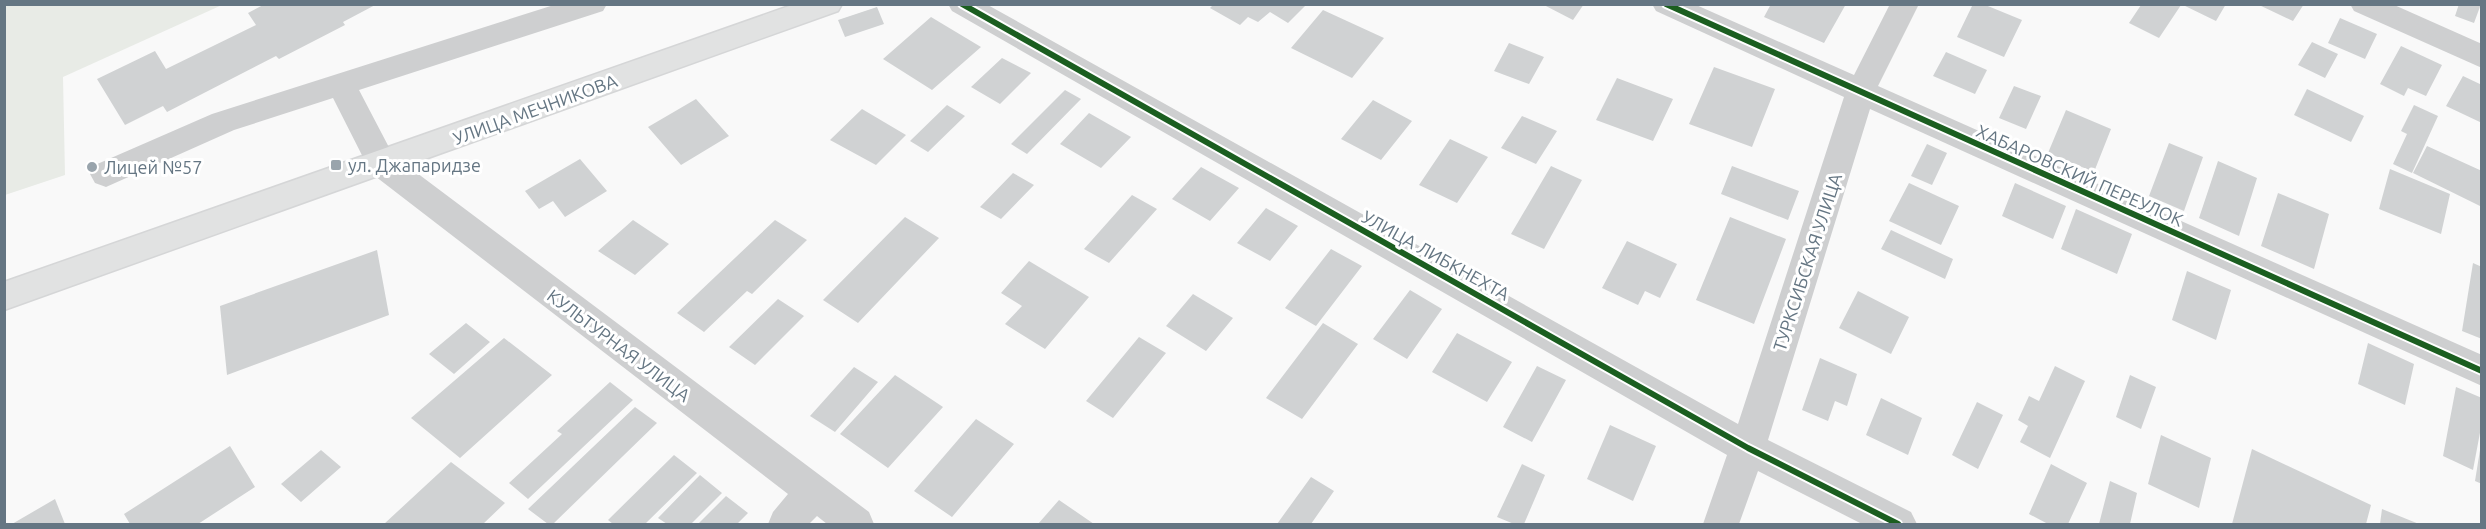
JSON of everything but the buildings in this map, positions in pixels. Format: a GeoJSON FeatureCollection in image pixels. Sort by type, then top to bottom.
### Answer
{"type":"FeatureCollection","features":[{"type":"Feature","properties":{"kind":"main road","name":"УЛИЦА МЕЧНИКОВА"},"geometry":{"type":"LineString","coordinates":[[4,296],[382,164],[828,4]]}},
{"type":"Feature","properties":{"kind":"street"},"geometry":{"type":"LineString","coordinates":[[106,174],[223,122],[593,4]]}},
{"type":"Feature","properties":{"kind":"street","name":"УЛИЦА ЛИБКНЕХТА"},"geometry":{"type":"LineString","coordinates":[[962,4],[1748,448],[1898,525]]}},
{"type":"Feature","properties":{"kind":"street","name":"ХАБАРОВСКИЙ ПЕРЕУЛОК"},"geometry":{"type":"LineString","coordinates":[[1666,4],[2481,371]]}},
{"type":"Feature","properties":{"kind":"street","name":"ТУРКСИБСКАЯ УЛИЦА"},"geometry":{"type":"LineString","coordinates":[[1721,525],[1748,448],[1860,93],[1905,4]]}},
{"type":"Feature","properties":{"kind":"street"},"geometry":{"type":"LineString","coordinates":[[2364,4],[2481,57]]}},
{"type":"Feature","properties":{"kind":"street"},"geometry":{"type":"LineString","coordinates":[[341,84],[382,164]]}},
{"type":"Feature","properties":{"kind":"street","name":"КУЛЬТУРНАЯ УЛИЦА"},"geometry":{"type":"LineString","coordinates":[[382,164],[856,525]]}},
{"type":"Feature","properties":{"kind":"street"},"geometry":{"type":"LineString","coordinates":[[786,525],[813,493]]}},
{"type":"Feature","properties":{"kind":"shaded area"},"geometry":{"type":"Polygon","coordinates":[[[4,5],[222,5],[63,77],[65,175],[5,195],[4,5]]]}},
{"type":"Feature","properties":{"kind":"cycle path"},"geometry":{"type":"LineString","coordinates":[[962,4],[1748,448],[1898,524]]}},
{"type":"Feature","properties":{"kind":"cycle path"},"geometry":{"type":"LineString","coordinates":[[1666,4],[2482,371]]}},
{"type":"Feature","properties":{"kind":"place","name":"ул. Джапаридзе"},"geometry":{"type":"Point","coordinates":[336,165]}},
{"type":"Feature","properties":{"kind":"place","name":"Лицей №57"},"geometry":{"type":"Point","coordinates":[92,167]}}]}
